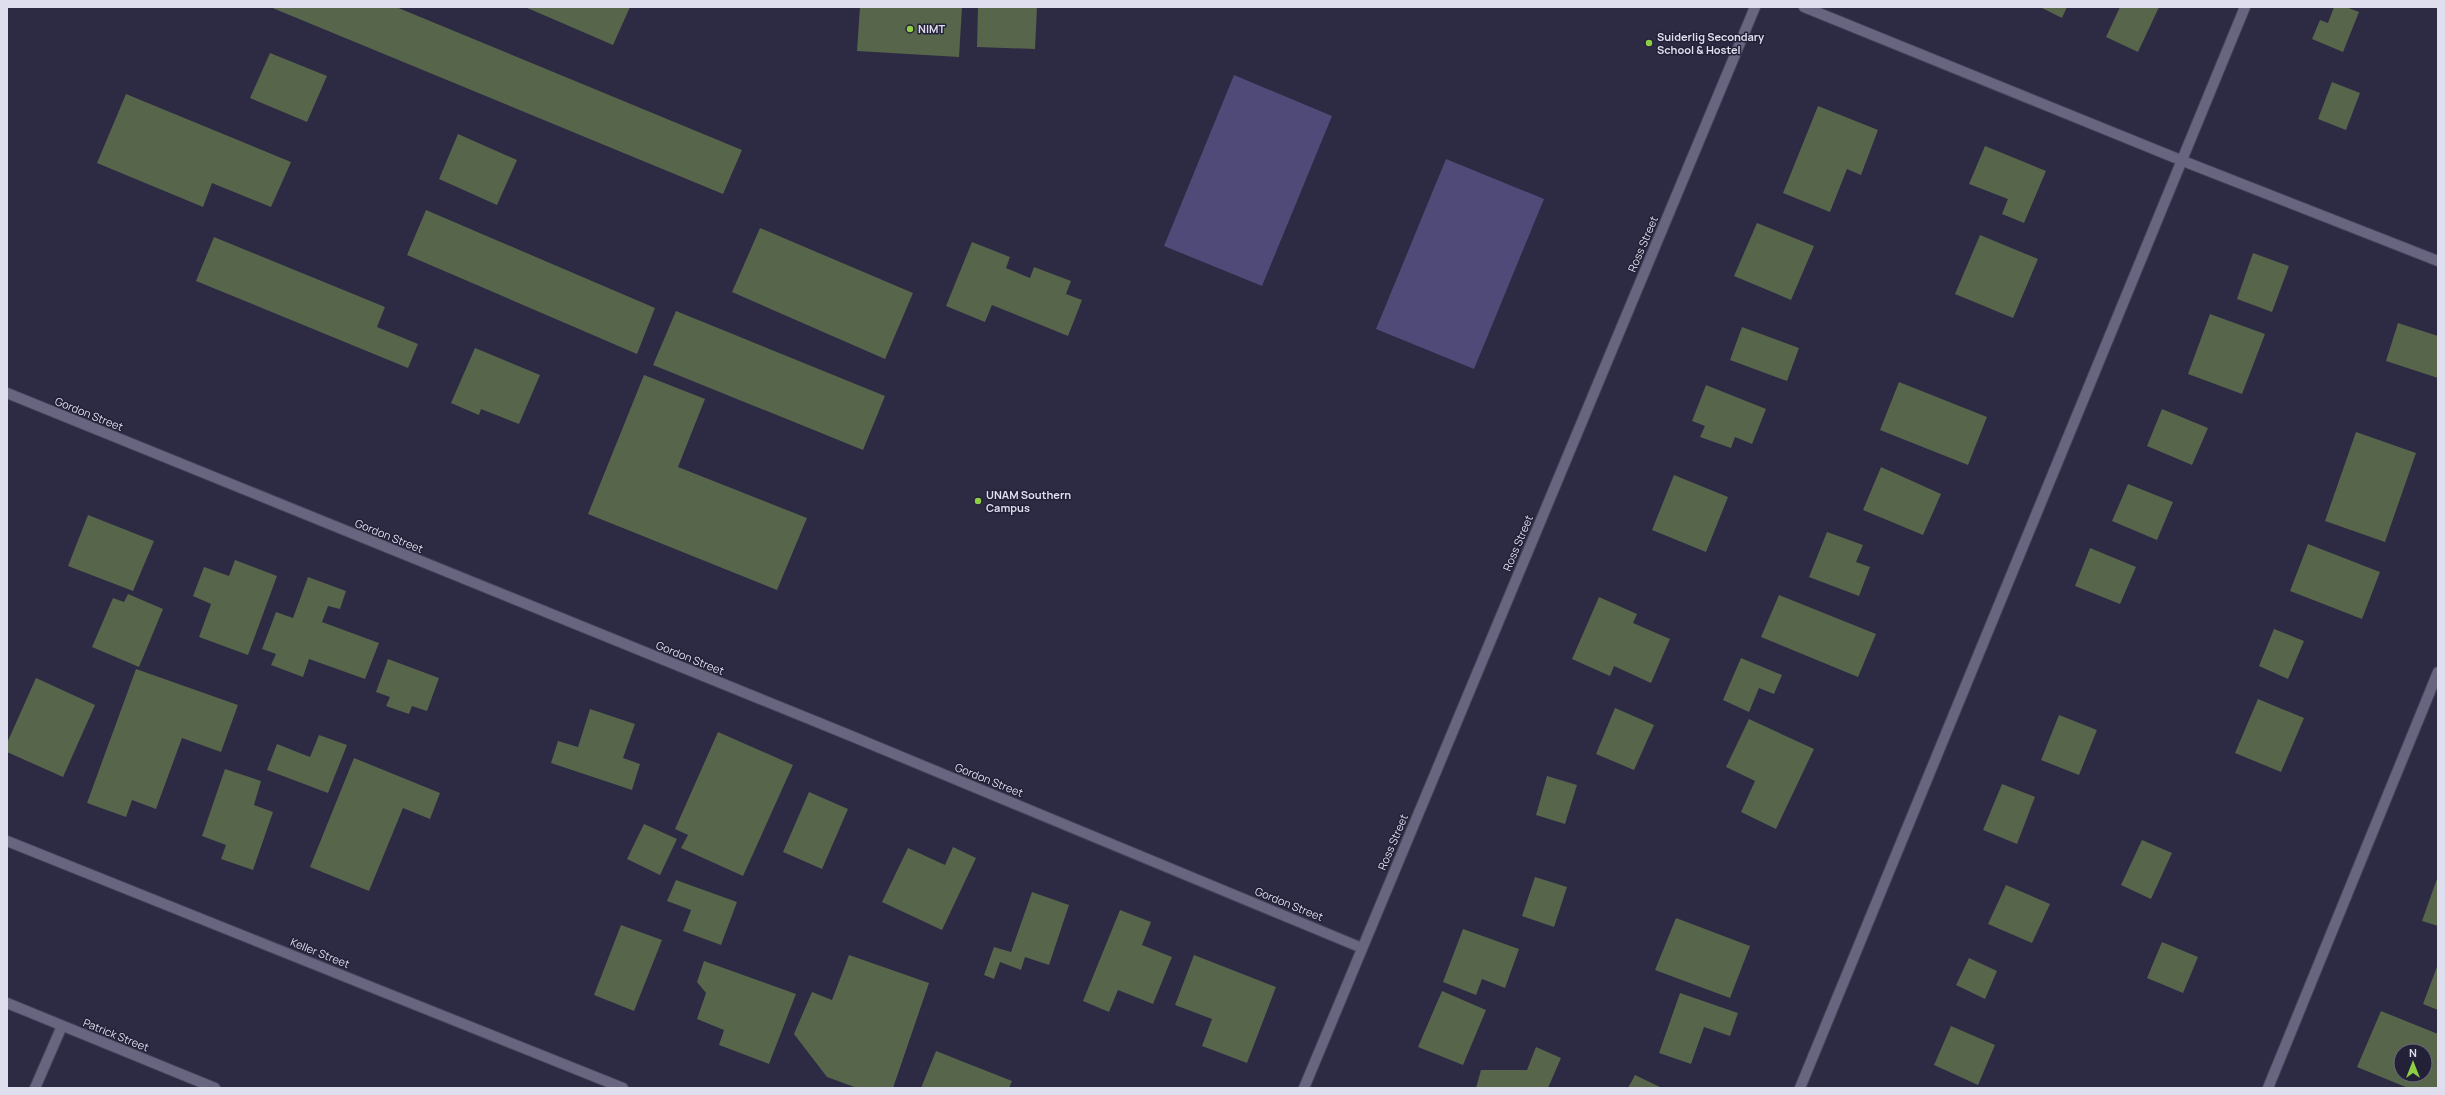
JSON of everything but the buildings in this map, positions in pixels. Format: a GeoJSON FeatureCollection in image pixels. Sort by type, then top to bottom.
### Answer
{"type":"FeatureCollection","features":[{"type":"Feature","properties":{"kind":"street","name":"Ross Street"},"geometry":{"type":"LineString","coordinates":[[1304,1088],[1755,7]]}},
{"type":"Feature","properties":{"kind":"street"},"geometry":{"type":"LineString","coordinates":[[1804,7],[2183,161],[2438,261]]}},
{"type":"Feature","properties":{"kind":"street"},"geometry":{"type":"LineString","coordinates":[[1800,1088],[2183,161],[2245,7]]}},
{"type":"Feature","properties":{"kind":"street","name":"Gordon Street"},"geometry":{"type":"LineString","coordinates":[[7,393],[844,733],[1362,948]]}},
{"type":"Feature","properties":{"kind":"street"},"geometry":{"type":"LineString","coordinates":[[2268,1088],[2438,672]]}},
{"type":"Feature","properties":{"kind":"street","name":"Keller Street"},"geometry":{"type":"LineString","coordinates":[[7,841],[623,1088]]}},
{"type":"Feature","properties":{"kind":"street","name":"Patrick Street"},"geometry":{"type":"LineString","coordinates":[[7,1003],[215,1088]]}},
{"type":"Feature","properties":{"kind":"street"},"geometry":{"type":"LineString","coordinates":[[35,1088],[62,1026]]}},
{"type":"Feature","properties":{"kind":"shaded area"},"geometry":{"type":"Polygon","coordinates":[[[1234,75],[1332,116],[1262,286],[1164,246],[1234,75]]]}},
{"type":"Feature","properties":{"kind":"shaded area"},"geometry":{"type":"Polygon","coordinates":[[[1446,159],[1544,199],[1474,369],[1376,329],[1446,159]]]}},
{"type":"Feature","properties":{"kind":"place","name":"NIMT"},"geometry":{"type":"Point","coordinates":[910,29]}},
{"type":"Feature","properties":{"kind":"place","name":"Suiderlig Secondary School & Hostel"},"geometry":{"type":"Point","coordinates":[1649,43]}},
{"type":"Feature","properties":{"kind":"place","name":"UNAM Southern Campus"},"geometry":{"type":"Point","coordinates":[978,501]}}]}
